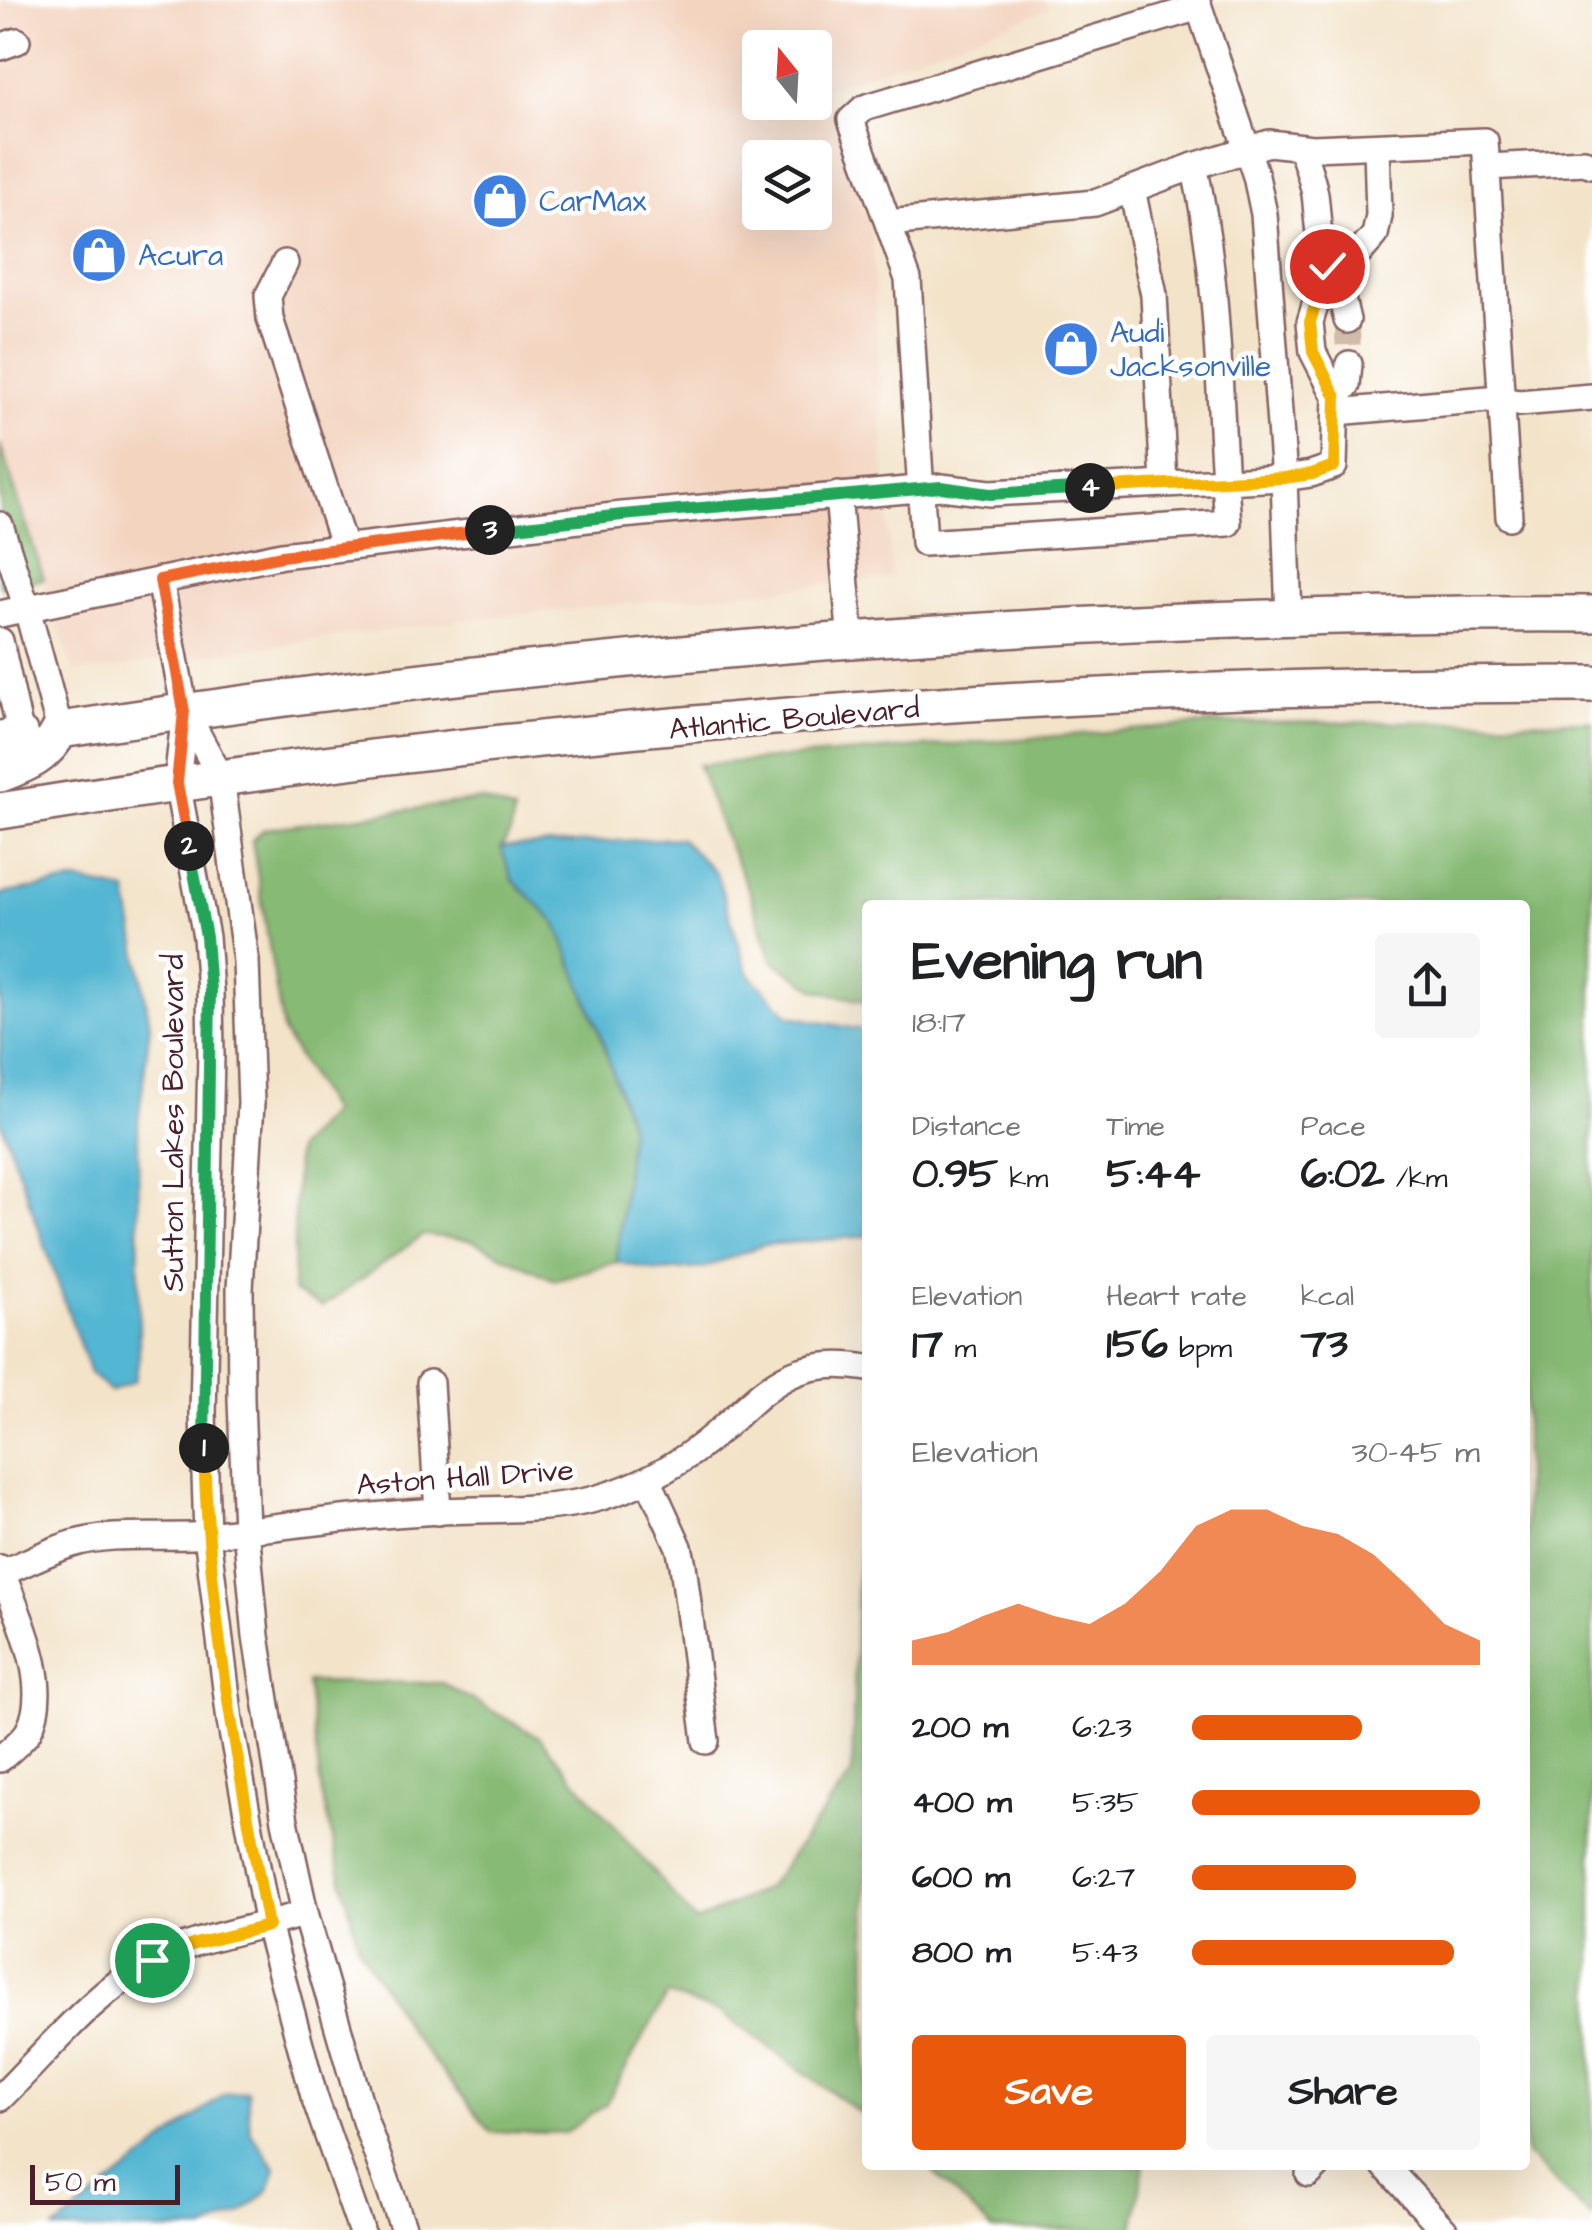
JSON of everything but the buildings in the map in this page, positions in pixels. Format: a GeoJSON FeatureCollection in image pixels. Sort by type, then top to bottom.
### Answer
{"type":"FeatureCollection","features":[{"type":"Feature","properties":{"kind":"highway"},"geometry":{"type":"LineString","coordinates":[[0,774],[29,763],[51,748],[60,730],[184,711],[586,665],[850,642],[1124,625],[1289,618],[1592,614]]}},
{"type":"Feature","properties":{"kind":"highway","name":"Atlantic Boulevard"},"geometry":{"type":"LineString","coordinates":[[0,811],[177,783],[594,734],[966,705],[1318,688],[1592,684]]}},
{"type":"Feature","properties":{"kind":"street"},"geometry":{"type":"LineString","coordinates":[[1194,166],[1211,268],[1228,524],[924,543],[908,278],[850,120],[864,108],[1199,7],[1264,214],[1284,478],[1289,618]]}},
{"type":"Feature","properties":{"kind":"street"},"geometry":{"type":"LineString","coordinates":[[888,224],[1095,202],[1246,148],[1269,144],[1378,146],[1486,141],[1509,517]]}},
{"type":"Feature","properties":{"kind":"street"},"geometry":{"type":"LineString","coordinates":[[0,614],[282,556],[622,515],[920,488],[990,494],[1312,474],[1334,466],[1336,405],[1313,352],[1310,322],[1317,299],[1375,235],[1379,216],[1378,146]]}},
{"type":"Feature","properties":{"kind":"street"},"geometry":{"type":"LineString","coordinates":[[1301,147],[1314,188],[1320,247],[1337,278],[1347,320]]}},
{"type":"Feature","properties":{"kind":"street"},"geometry":{"type":"LineString","coordinates":[[1487,167],[1584,162],[1592,165]]}},
{"type":"Feature","properties":{"kind":"street"},"geometry":{"type":"LineString","coordinates":[[1132,189],[1154,295],[1164,484]]}},
{"type":"Feature","properties":{"kind":"street"},"geometry":{"type":"LineString","coordinates":[[285,263],[268,296],[270,320],[344,547]]}},
{"type":"Feature","properties":{"kind":"street"},"geometry":{"type":"LineString","coordinates":[[1336,405],[1347,384],[1349,364]]}},
{"type":"Feature","properties":{"kind":"street"},"geometry":{"type":"LineString","coordinates":[[1336,405],[1519,403],[1592,397]]}},
{"type":"Feature","properties":{"kind":"street"},"geometry":{"type":"LineString","coordinates":[[838,495],[850,642]]}},
{"type":"Feature","properties":{"kind":"street"},"geometry":{"type":"LineString","coordinates":[[0,525],[60,730]]}},
{"type":"Feature","properties":{"kind":"street"},"geometry":{"type":"LineString","coordinates":[[160,580],[184,711],[221,778],[246,962],[251,1103],[240,1289],[246,1529],[270,1734],[306,1912],[334,2022],[404,2230]]}},
{"type":"Feature","properties":{"kind":"street"},"geometry":{"type":"LineString","coordinates":[[0,640],[11,738]]}},
{"type":"Feature","properties":{"kind":"street","name":"Sutton Lakes Boulevard"},"geometry":{"type":"LineString","coordinates":[[184,711],[177,783],[206,937],[210,991],[203,1414],[206,1535],[230,1721],[268,1926],[314,2096],[361,2230]]}},
{"type":"Feature","properties":{"kind":"street"},"geometry":{"type":"LineString","coordinates":[[208,1181],[247,1180]]}},
{"type":"Feature","properties":{"kind":"street","name":"Aston Hall Drive"},"geometry":{"type":"LineString","coordinates":[[1,1570],[73,1544],[589,1500],[648,1480],[690,1455],[767,1388],[795,1371],[818,1364],[862,1367]]}},
{"type":"Feature","properties":{"kind":"street"},"geometry":{"type":"LineString","coordinates":[[430,1383],[438,1512]]}},
{"type":"Feature","properties":{"kind":"street"},"geometry":{"type":"LineString","coordinates":[[648,1480],[684,1564],[706,1740]]}},
{"type":"Feature","properties":{"kind":"street"},"geometry":{"type":"LineString","coordinates":[[0,1759],[26,1735],[38,1697],[34,1663],[1,1570]]}},
{"type":"Feature","properties":{"kind":"street"},"geometry":{"type":"LineString","coordinates":[[0,2098],[115,1984],[152,1960],[306,1912]]}},
{"type":"Feature","properties":{"kind":"street"},"geometry":{"type":"LineString","coordinates":[[1389,2170],[1444,2230]]}},
{"type":"Feature","properties":{"kind":"shaded area"},"geometry":{"type":"Polygon","coordinates":[[[0,0],[1046,0],[1048,9],[832,87],[832,30],[742,30],[742,120],[832,120],[832,108],[871,228],[891,578],[463,620],[74,673],[0,444],[0,0]]]}},
{"type":"Feature","properties":{"kind":"green space"},"geometry":{"type":"Polygon","coordinates":[[[0,444],[44,579],[0,587],[0,444]]]}},
{"type":"Feature","properties":{"kind":"green space"},"geometry":{"type":"Polygon","coordinates":[[[1592,721],[1592,2218],[1530,2158],[1530,900],[862,900],[862,1001],[816,990],[772,960],[750,893],[698,765],[1217,723],[1592,721]]]}},
{"type":"Feature","properties":{"kind":"green space"},"geometry":{"type":"Polygon","coordinates":[[[482,800],[514,812],[511,831],[502,847],[512,879],[557,924],[599,1030],[630,1126],[617,1262],[554,1280],[471,1240],[423,1235],[322,1307],[293,1291],[296,1150],[331,1112],[283,1032],[252,840],[264,829],[482,800]]]}},
{"type":"Feature","properties":{"kind":"green space"},"geometry":{"type":"Polygon","coordinates":[[[862,1541],[862,2114],[722,2013],[667,1995],[605,2105],[565,2133],[491,2132],[411,2034],[358,1945],[322,1796],[307,1682],[442,1683],[539,1737],[696,1922],[767,1888],[852,1774],[857,1582],[862,1541]]]}},
{"type":"Feature","properties":{"kind":"green space"},"geometry":{"type":"Polygon","coordinates":[[[932,2170],[1143,2170],[1133,2230],[992,2230],[932,2170]]]}},
{"type":"Feature","properties":{"kind":"water"},"geometry":{"type":"Polygon","coordinates":[[[680,838],[716,873],[748,973],[790,1016],[862,1030],[862,1236],[763,1245],[703,1268],[658,1271],[617,1262],[630,1126],[599,1030],[557,924],[512,879],[501,847],[680,838]]]}},
{"type":"Feature","properties":{"kind":"water"},"geometry":{"type":"Polygon","coordinates":[[[78,881],[127,891],[150,1025],[138,1123],[139,1356],[135,1381],[110,1392],[90,1373],[0,1119],[0,894],[78,881]]]}},
{"type":"Feature","properties":{"kind":"water"},"geometry":{"type":"Polygon","coordinates":[[[247,2091],[250,2131],[276,2169],[269,2190],[241,2214],[204,2230],[54,2230],[224,2094],[247,2091]]]}},
{"type":"Feature","properties":{"kind":"tunnel"},"geometry":{"type":"LineString","coordinates":[[1347,320],[1349,364]]}},
{"type":"Feature","properties":{"kind":"place","name":"CarMax"},"geometry":{"type":"Point","coordinates":[500,201]}},
{"type":"Feature","properties":{"kind":"place","name":"Acura"},"geometry":{"type":"Point","coordinates":[99,255]}},
{"type":"Feature","properties":{"kind":"place","name":"Audi Jacksonville"},"geometry":{"type":"Point","coordinates":[1071,349]}},
{"type":"Feature","properties":{"kind":"route"},"geometry":{"type":"LineString","coordinates":[[152,1960],[195,1944],[268,1926],[230,1721],[206,1535],[203,1414],[212,1056],[210,991],[206,937],[177,783],[184,711],[160,580],[344,547],[622,515],[941,487],[990,494],[1312,474],[1334,466],[1336,397],[1313,352],[1310,322],[1317,299],[1337,278],[1327,266]]}}]}
